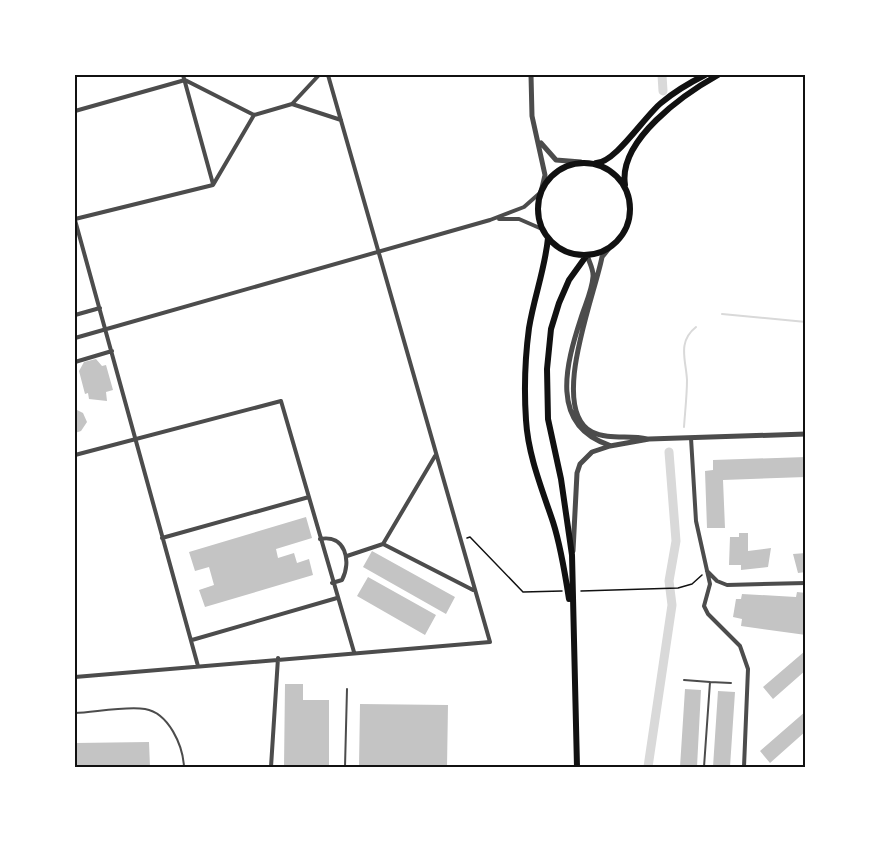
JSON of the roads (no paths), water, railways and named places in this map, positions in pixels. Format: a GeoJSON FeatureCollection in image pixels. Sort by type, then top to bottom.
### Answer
{"type":"FeatureCollection","features":[{"type":"Feature","properties":{"kind":"main road"},"geometry":{"type":"LineString","coordinates":[[705,75],[655,108],[608,160],[592,163],[581,162],[558,170],[541,192],[538,206],[542,229],[548,238],[564,250],[587,255],[610,247],[624,232],[629,219],[630,206],[624,179],[630,160],[653,122],[680,99],[718,75]]}},
{"type":"Feature","properties":{"kind":"main road"},"geometry":{"type":"LineString","coordinates":[[592,163],[615,174],[626,189]]}},
{"type":"Feature","properties":{"kind":"main road"},"geometry":{"type":"LineString","coordinates":[[548,238],[546,264],[529,327],[525,376],[526,422],[537,477],[554,524],[564,568],[572,621]]}},
{"type":"Feature","properties":{"kind":"main road"},"geometry":{"type":"LineString","coordinates":[[577,767],[572,555],[561,479],[548,419],[547,369],[551,328],[559,303],[569,280],[587,255]]}},
{"type":"Feature","properties":{"kind":"street"},"geometry":{"type":"LineString","coordinates":[[198,666],[75,220],[213,185],[254,115],[292,104],[319,75]]}},
{"type":"Feature","properties":{"kind":"street"},"geometry":{"type":"LineString","coordinates":[[75,677],[278,658],[490,642],[328,75]]}},
{"type":"Feature","properties":{"kind":"street"},"geometry":{"type":"LineString","coordinates":[[75,338],[490,220],[524,207],[541,192],[545,175],[536,133],[531,97],[531,75]]}},
{"type":"Feature","properties":{"kind":"street"},"geometry":{"type":"LineString","coordinates":[[75,111],[184,77],[254,115]]}},
{"type":"Feature","properties":{"kind":"street"},"geometry":{"type":"LineString","coordinates":[[184,77],[213,185]]}},
{"type":"Feature","properties":{"kind":"street"},"geometry":{"type":"LineString","coordinates":[[292,104],[341,120]]}},
{"type":"Feature","properties":{"kind":"street"},"geometry":{"type":"LineString","coordinates":[[536,133],[543,147],[556,160],[581,162]]}},
{"type":"Feature","properties":{"kind":"street"},"geometry":{"type":"LineString","coordinates":[[490,220],[519,219],[542,229]]}},
{"type":"Feature","properties":{"kind":"street"},"geometry":{"type":"LineString","coordinates":[[610,247],[602,257],[582,337],[572,396],[574,410],[579,419],[593,432],[649,439],[806,434]]}},
{"type":"Feature","properties":{"kind":"street"},"geometry":{"type":"LineString","coordinates":[[587,255],[593,278],[571,353],[566,389],[567,401],[570,412],[580,428],[610,446]]}},
{"type":"Feature","properties":{"kind":"street"},"geometry":{"type":"LineString","coordinates":[[75,315],[100,308]]}},
{"type":"Feature","properties":{"kind":"street"},"geometry":{"type":"LineString","coordinates":[[75,362],[112,351]]}},
{"type":"Feature","properties":{"kind":"street"},"geometry":{"type":"LineString","coordinates":[[75,455],[281,400],[332,584],[354,652]]}},
{"type":"Feature","properties":{"kind":"street"},"geometry":{"type":"LineString","coordinates":[[691,438],[696,521],[710,584],[704,606],[708,614],[740,646],[748,669],[744,767]]}},
{"type":"Feature","properties":{"kind":"street"},"geometry":{"type":"LineString","coordinates":[[572,555],[575,532],[575,485],[580,464],[592,452],[610,446],[649,439]]}},
{"type":"Feature","properties":{"kind":"street"},"geometry":{"type":"LineString","coordinates":[[347,556],[383,544],[435,455]]}},
{"type":"Feature","properties":{"kind":"street"},"geometry":{"type":"LineString","coordinates":[[162,538],[309,497]]}},
{"type":"Feature","properties":{"kind":"street"},"geometry":{"type":"LineString","coordinates":[[320,538],[330,537],[337,541],[347,556],[346,571],[342,580],[332,584]]}},
{"type":"Feature","properties":{"kind":"street"},"geometry":{"type":"LineString","coordinates":[[383,544],[474,591]]}},
{"type":"Feature","properties":{"kind":"street"},"geometry":{"type":"LineString","coordinates":[[707,570],[717,582],[727,585],[806,583]]}},
{"type":"Feature","properties":{"kind":"street"},"geometry":{"type":"LineString","coordinates":[[192,640],[337,598]]}},
{"type":"Feature","properties":{"kind":"street"},"geometry":{"type":"LineString","coordinates":[[271,767],[278,658]]}},
{"type":"Feature","properties":{"kind":"lane"},"geometry":{"type":"LineString","coordinates":[[684,680],[731,683]]}},
{"type":"Feature","properties":{"kind":"lane"},"geometry":{"type":"LineString","coordinates":[[704,767],[710,682]]}},
{"type":"Feature","properties":{"kind":"lane"},"geometry":{"type":"LineString","coordinates":[[345,767],[347,689]]}},
{"type":"Feature","properties":{"kind":"lane"},"geometry":{"type":"LineString","coordinates":[[75,713],[146,709],[170,725],[183,752],[184,767]]}},
{"type":"Feature","properties":{"kind":"waterway"},"geometry":{"type":"LineString","coordinates":[[662,75],[663,91]]}},
{"type":"Feature","properties":{"kind":"waterway"},"geometry":{"type":"LineString","coordinates":[[722,314],[806,322]]}},
{"type":"Feature","properties":{"kind":"waterway"},"geometry":{"type":"LineString","coordinates":[[684,427],[687,380],[684,352],[686,339],[696,327]]}},
{"type":"Feature","properties":{"kind":"waterway"},"geometry":{"type":"LineString","coordinates":[[648,767],[672,605],[669,581],[676,541],[669,452]]}}]}
